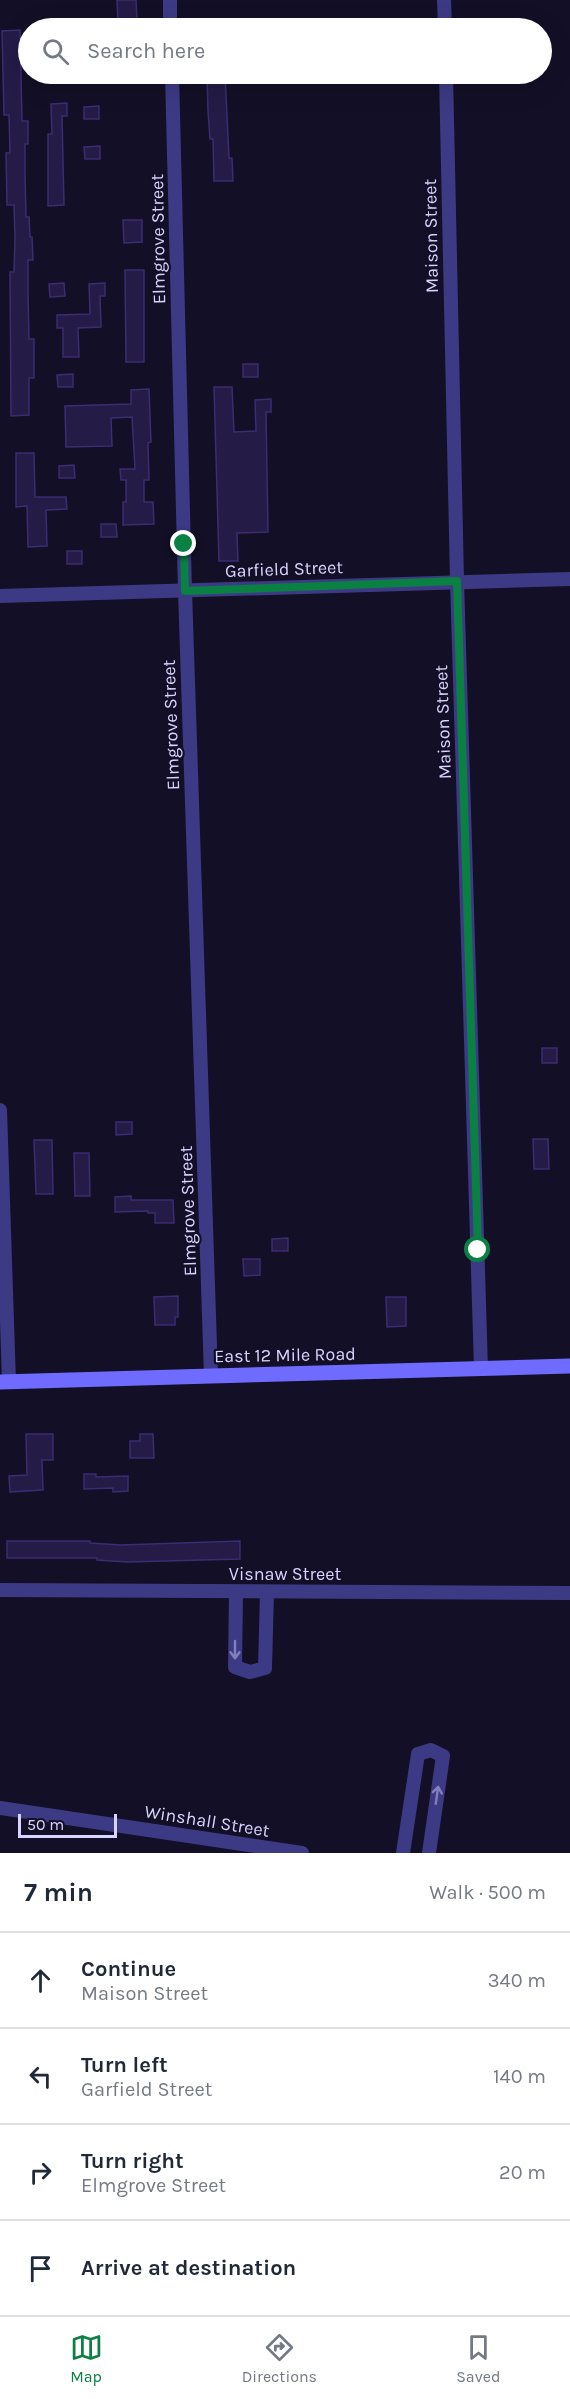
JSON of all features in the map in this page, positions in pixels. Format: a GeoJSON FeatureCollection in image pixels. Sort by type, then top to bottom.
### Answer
{"type":"FeatureCollection","features":[{"type":"Feature","properties":{"kind":"main road","name":"East 12 Mile Road"},"geometry":{"type":"LineString","coordinates":[[4,1382],[570,1366]]}},
{"type":"Feature","properties":{"kind":"street"},"geometry":{"type":"LineString","coordinates":[[170,0],[170,18]]}},
{"type":"Feature","properties":{"kind":"street"},"geometry":{"type":"LineString","coordinates":[[444,0],[445,18]]}},
{"type":"Feature","properties":{"kind":"street","name":"Elmgrove Street"},"geometry":{"type":"LineString","coordinates":[[172,84],[185,591],[211,1376]]}},
{"type":"Feature","properties":{"kind":"street","name":"Maison Street"},"geometry":{"type":"LineString","coordinates":[[446,84],[457,581],[481,1369]]}},
{"type":"Feature","properties":{"kind":"street","name":"Garfield Street"},"geometry":{"type":"LineString","coordinates":[[0,596],[570,579]]}},
{"type":"Feature","properties":{"kind":"street"},"geometry":{"type":"LineString","coordinates":[[0,1110],[4,1382]]}},
{"type":"Feature","properties":{"kind":"street","name":"Visnaw Street"},"geometry":{"type":"LineString","coordinates":[[0,1590],[570,1593]]}},
{"type":"Feature","properties":{"kind":"street"},"geometry":{"type":"LineString","coordinates":[[236,1592],[235,1667],[250,1672],[265,1668],[267,1592]]}},
{"type":"Feature","properties":{"kind":"street"},"geometry":{"type":"LineString","coordinates":[[403,1853],[418,1754],[430,1750],[443,1756],[429,1853]]}},
{"type":"Feature","properties":{"kind":"street","name":"Winshall Street"},"geometry":{"type":"LineString","coordinates":[[0,1808],[302,1853]]}},
{"type":"Feature","properties":{"kind":"building"},"geometry":{"type":"Polygon","coordinates":[[[117,0],[136,0],[137,18],[118,18],[117,0]]]}},
{"type":"Feature","properties":{"kind":"building"},"geometry":{"type":"Polygon","coordinates":[[[18,30],[18,84],[21,84],[22,121],[28,121],[28,144],[25,144],[26,217],[29,217],[33,260],[28,260],[29,339],[34,339],[34,378],[29,378],[29,415],[11,416],[10,272],[14,272],[15,238],[14,205],[7,205],[6,153],[10,153],[9,115],[4,115],[2,31],[18,30]]]}},
{"type":"Feature","properties":{"kind":"building"},"geometry":{"type":"Polygon","coordinates":[[[207,84],[225,84],[229,158],[232,158],[233,181],[214,181],[213,139],[210,139],[207,84]]]}},
{"type":"Feature","properties":{"kind":"building"},"geometry":{"type":"Polygon","coordinates":[[[67,103],[67,116],[62,116],[64,205],[48,206],[48,134],[52,134],[51,104],[67,103]]]}},
{"type":"Feature","properties":{"kind":"building"},"geometry":{"type":"Polygon","coordinates":[[[99,106],[99,119],[84,119],[84,107],[99,106]]]}},
{"type":"Feature","properties":{"kind":"building"},"geometry":{"type":"Polygon","coordinates":[[[100,146],[100,159],[85,159],[84,147],[100,146]]]}},
{"type":"Feature","properties":{"kind":"building"},"geometry":{"type":"Polygon","coordinates":[[[123,220],[142,220],[142,242],[124,243],[123,220]]]}},
{"type":"Feature","properties":{"kind":"building"},"geometry":{"type":"Polygon","coordinates":[[[125,270],[144,270],[144,362],[126,362],[125,270]]]}},
{"type":"Feature","properties":{"kind":"building"},"geometry":{"type":"Polygon","coordinates":[[[64,283],[65,296],[50,297],[49,284],[64,283]]]}},
{"type":"Feature","properties":{"kind":"building"},"geometry":{"type":"Polygon","coordinates":[[[105,283],[105,296],[100,296],[101,327],[78,328],[79,357],[63,357],[63,328],[57,328],[57,315],[90,314],[89,284],[105,283]]]}},
{"type":"Feature","properties":{"kind":"building"},"geometry":{"type":"Polygon","coordinates":[[[243,364],[258,364],[258,377],[243,377],[243,364]]]}},
{"type":"Feature","properties":{"kind":"building"},"geometry":{"type":"Polygon","coordinates":[[[73,374],[73,387],[58,387],[57,375],[73,374]]]}},
{"type":"Feature","properties":{"kind":"building"},"geometry":{"type":"Polygon","coordinates":[[[214,387],[232,387],[234,432],[256,431],[255,400],[271,399],[271,412],[266,412],[268,532],[237,533],[238,561],[219,561],[214,387]]]}},
{"type":"Feature","properties":{"kind":"building"},"geometry":{"type":"Polygon","coordinates":[[[149,389],[151,442],[148,443],[149,480],[144,480],[144,502],[153,502],[154,524],[123,525],[126,480],[121,480],[120,469],[135,469],[132,417],[111,418],[112,446],[66,447],[65,406],[131,404],[131,390],[149,389]]]}},
{"type":"Feature","properties":{"kind":"building"},"geometry":{"type":"Polygon","coordinates":[[[16,453],[34,453],[35,497],[66,497],[67,509],[46,510],[47,546],[28,547],[27,506],[16,507],[16,453]]]}},
{"type":"Feature","properties":{"kind":"building"},"geometry":{"type":"Polygon","coordinates":[[[74,465],[75,478],[59,478],[59,466],[74,465]]]}},
{"type":"Feature","properties":{"kind":"building"},"geometry":{"type":"Polygon","coordinates":[[[101,524],[116,524],[117,537],[101,537],[101,524]]]}},
{"type":"Feature","properties":{"kind":"building"},"geometry":{"type":"Polygon","coordinates":[[[67,551],[82,551],[82,564],[67,564],[67,551]]]}},
{"type":"Feature","properties":{"kind":"building"},"geometry":{"type":"Polygon","coordinates":[[[542,1048],[557,1048],[557,1063],[542,1063],[542,1048]]]}},
{"type":"Feature","properties":{"kind":"building"},"geometry":{"type":"Polygon","coordinates":[[[116,1122],[132,1122],[132,1134],[116,1135],[116,1122]]]}},
{"type":"Feature","properties":{"kind":"building"},"geometry":{"type":"Polygon","coordinates":[[[533,1139],[548,1139],[549,1169],[534,1169],[533,1139]]]}},
{"type":"Feature","properties":{"kind":"building"},"geometry":{"type":"Polygon","coordinates":[[[34,1140],[52,1140],[53,1194],[36,1194],[34,1140]]]}},
{"type":"Feature","properties":{"kind":"building"},"geometry":{"type":"Polygon","coordinates":[[[74,1153],[89,1153],[90,1196],[75,1196],[74,1153]]]}},
{"type":"Feature","properties":{"kind":"building"},"geometry":{"type":"Polygon","coordinates":[[[131,1196],[131,1200],[173,1200],[174,1223],[155,1223],[155,1213],[148,1213],[148,1211],[115,1212],[115,1197],[131,1196]]]}},
{"type":"Feature","properties":{"kind":"building"},"geometry":{"type":"Polygon","coordinates":[[[288,1238],[288,1251],[272,1251],[272,1239],[288,1238]]]}},
{"type":"Feature","properties":{"kind":"building"},"geometry":{"type":"Polygon","coordinates":[[[243,1259],[260,1259],[260,1275],[244,1276],[243,1259]]]}},
{"type":"Feature","properties":{"kind":"building"},"geometry":{"type":"Polygon","coordinates":[[[178,1296],[178,1317],[175,1317],[175,1325],[155,1325],[154,1297],[178,1296]]]}},
{"type":"Feature","properties":{"kind":"building"},"geometry":{"type":"Polygon","coordinates":[[[386,1297],[406,1297],[406,1326],[387,1327],[386,1297]]]}},
{"type":"Feature","properties":{"kind":"building"},"geometry":{"type":"Polygon","coordinates":[[[26,1434],[53,1434],[53,1460],[42,1460],[43,1490],[10,1492],[9,1476],[27,1475],[26,1434]]]}},
{"type":"Feature","properties":{"kind":"building"},"geometry":{"type":"Polygon","coordinates":[[[140,1434],[153,1434],[154,1458],[130,1458],[130,1441],[140,1441],[140,1434]]]}},
{"type":"Feature","properties":{"kind":"building"},"geometry":{"type":"Polygon","coordinates":[[[84,1474],[96,1474],[96,1477],[128,1476],[128,1491],[113,1492],[113,1488],[84,1489],[84,1474]]]}},
{"type":"Feature","properties":{"kind":"building"},"geometry":{"type":"Polygon","coordinates":[[[7,1541],[90,1541],[90,1543],[121,1545],[240,1541],[240,1559],[127,1562],[97,1560],[97,1558],[7,1558],[7,1541]]]}},
{"type":"Feature","properties":{"kind":"route"},"geometry":{"type":"LineString","coordinates":[[184,544],[185,591],[457,581],[478,1250]]}}]}
